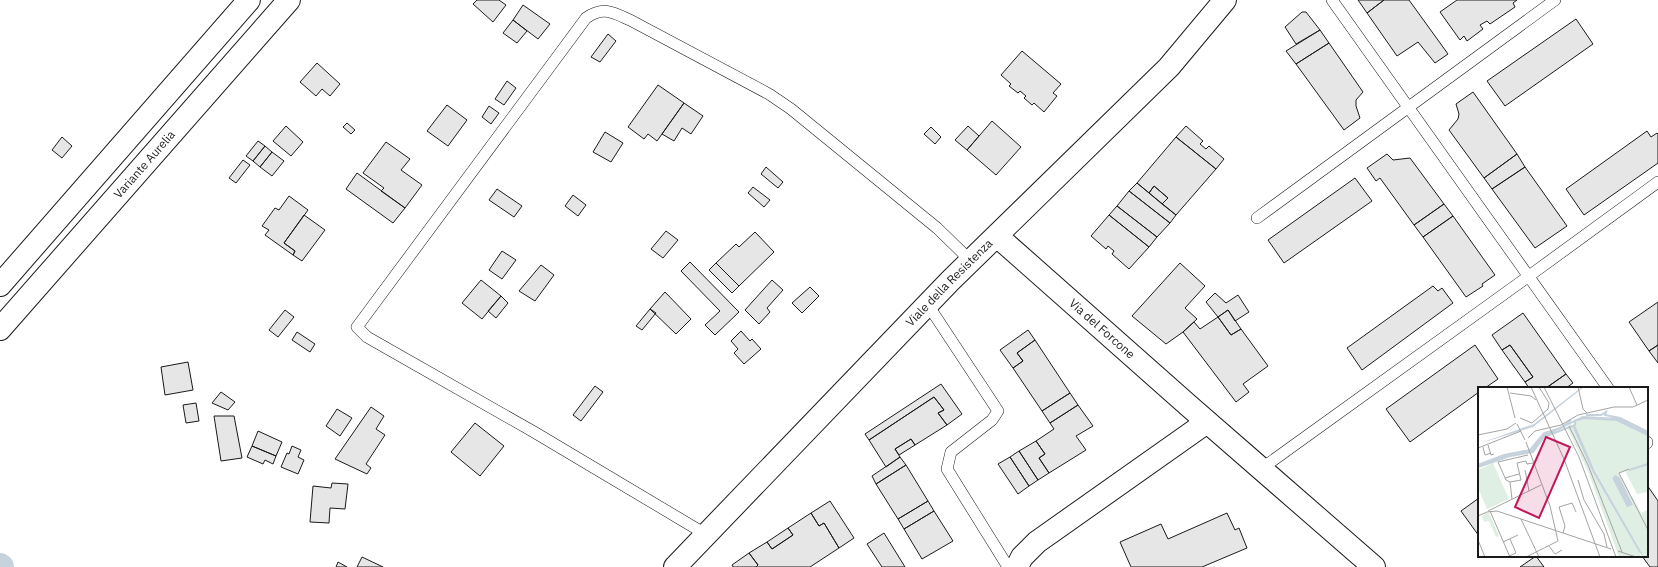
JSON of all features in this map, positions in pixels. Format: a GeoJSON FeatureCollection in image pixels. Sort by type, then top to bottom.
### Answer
{"type":"FeatureCollection","features":[{"type":"Feature","properties":{"kind":"main road"},"geometry":{"type":"LineString","coordinates":[[0,285],[250,0]]}},
{"type":"Feature","properties":{"kind":"main road","name":"Variante Aurelia"},"geometry":{"type":"LineString","coordinates":[[0,329],[289,0]]}},
{"type":"Feature","properties":{"kind":"main road","name":"Viale della Resistenza"},"geometry":{"type":"LineString","coordinates":[[675,567],[971,261],[1169,67],[1225,0]]}},
{"type":"Feature","properties":{"kind":"main road","name":"Via del Forcone"},"geometry":{"type":"LineString","coordinates":[[997,236],[1207,422],[1374,567]]}},
{"type":"Feature","properties":{"kind":"main road"},"geometry":{"type":"LineString","coordinates":[[1017,567],[1022,557],[1037,542],[1207,422]]}},
{"type":"Feature","properties":{"kind":"lane"},"geometry":{"type":"LineString","coordinates":[[1332,0],[1607,387]]}},
{"type":"Feature","properties":{"kind":"lane"},"geometry":{"type":"LineString","coordinates":[[1257,218],[1555,0]]}},
{"type":"Feature","properties":{"kind":"lane"},"geometry":{"type":"LineString","coordinates":[[707,535],[534,432],[367,337],[356,328],[586,18],[595,12],[610,11],[630,20],[769,94],[791,109],[937,228],[971,261]]}},
{"type":"Feature","properties":{"kind":"lane"},"geometry":{"type":"LineString","coordinates":[[1261,469],[1658,182]]}},
{"type":"Feature","properties":{"kind":"lane"},"geometry":{"type":"LineString","coordinates":[[928,306],[998,410],[992,420],[951,452],[946,469],[1008,567]]}},
{"type":"Feature","properties":{"kind":"building"},"geometry":{"type":"Polygon","coordinates":[[[477,0],[499,0],[506,5],[493,22],[473,4],[477,0]]]}},
{"type":"Feature","properties":{"kind":"building"},"geometry":{"type":"Polygon","coordinates":[[[1358,0],[1384,0],[1367,13],[1358,0]]]}},
{"type":"Feature","properties":{"kind":"building"},"geometry":{"type":"Polygon","coordinates":[[[1384,0],[1409,0],[1448,54],[1435,63],[1418,42],[1397,56],[1367,13],[1384,0]]]}},
{"type":"Feature","properties":{"kind":"building"},"geometry":{"type":"Polygon","coordinates":[[[1457,0],[1517,0],[1513,3],[1515,7],[1490,24],[1487,21],[1480,25],[1483,29],[1467,41],[1464,36],[1460,40],[1440,12],[1457,0]]]}},
{"type":"Feature","properties":{"kind":"building"},"geometry":{"type":"Polygon","coordinates":[[[523,5],[550,24],[538,39],[513,20],[523,5]]]}},
{"type":"Feature","properties":{"kind":"building"},"geometry":{"type":"Polygon","coordinates":[[[1302,12],[1306,12],[1320,30],[1296,44],[1285,27],[1302,12]]]}},
{"type":"Feature","properties":{"kind":"building"},"geometry":{"type":"Polygon","coordinates":[[[1576,19],[1593,44],[1505,106],[1487,81],[1576,19]]]}},
{"type":"Feature","properties":{"kind":"building"},"geometry":{"type":"Polygon","coordinates":[[[513,20],[527,31],[517,43],[503,33],[513,20]]]}},
{"type":"Feature","properties":{"kind":"building"},"geometry":{"type":"Polygon","coordinates":[[[1320,30],[1329,43],[1296,64],[1286,51],[1320,30]]]}},
{"type":"Feature","properties":{"kind":"building"},"geometry":{"type":"Polygon","coordinates":[[[608,34],[616,41],[600,62],[591,57],[608,34]]]}},
{"type":"Feature","properties":{"kind":"building"},"geometry":{"type":"Polygon","coordinates":[[[1329,43],[1363,92],[1356,100],[1356,106],[1360,118],[1344,130],[1296,64],[1329,43]]]}},
{"type":"Feature","properties":{"kind":"building"},"geometry":{"type":"Polygon","coordinates":[[[1022,51],[1061,84],[1053,93],[1057,96],[1044,112],[1034,103],[1032,105],[1024,98],[1026,96],[1020,91],[1018,93],[1009,86],[1011,84],[1001,75],[1022,51]]]}},
{"type":"Feature","properties":{"kind":"building"},"geometry":{"type":"Polygon","coordinates":[[[317,63],[340,84],[330,96],[322,89],[316,96],[300,82],[317,63]]]}},
{"type":"Feature","properties":{"kind":"building"},"geometry":{"type":"Polygon","coordinates":[[[507,81],[516,88],[504,105],[495,99],[507,81]]]}},
{"type":"Feature","properties":{"kind":"building"},"geometry":{"type":"Polygon","coordinates":[[[658,85],[684,103],[657,141],[648,134],[644,139],[628,127],[658,85]]]}},
{"type":"Feature","properties":{"kind":"building"},"geometry":{"type":"Polygon","coordinates":[[[1473,92],[1517,154],[1484,178],[1449,130],[1458,119],[1459,114],[1456,104],[1473,92]]]}},
{"type":"Feature","properties":{"kind":"building"},"geometry":{"type":"Polygon","coordinates":[[[684,103],[703,116],[691,134],[682,128],[674,141],[662,134],[684,103]]]}},
{"type":"Feature","properties":{"kind":"building"},"geometry":{"type":"Polygon","coordinates":[[[447,105],[467,120],[448,146],[427,131],[447,105]]]}},
{"type":"Feature","properties":{"kind":"building"},"geometry":{"type":"Polygon","coordinates":[[[489,106],[499,113],[491,124],[482,117],[489,106]]]}},
{"type":"Feature","properties":{"kind":"building"},"geometry":{"type":"Polygon","coordinates":[[[992,121],[1021,147],[996,175],[967,150],[992,121]]]}},
{"type":"Feature","properties":{"kind":"building"},"geometry":{"type":"Polygon","coordinates":[[[347,123],[355,130],[351,134],[343,127],[347,123]]]}},
{"type":"Feature","properties":{"kind":"building"},"geometry":{"type":"Polygon","coordinates":[[[286,126],[303,142],[291,156],[273,141],[286,126]]]}},
{"type":"Feature","properties":{"kind":"building"},"geometry":{"type":"Polygon","coordinates":[[[968,126],[979,136],[967,150],[955,140],[968,126]]]}},
{"type":"Feature","properties":{"kind":"building"},"geometry":{"type":"Polygon","coordinates":[[[1186,126],[1203,141],[1200,144],[1206,149],[1209,146],[1224,159],[1216,169],[1176,137],[1186,126]]]}},
{"type":"Feature","properties":{"kind":"building"},"geometry":{"type":"Polygon","coordinates":[[[931,127],[941,137],[935,144],[924,134],[931,127]]]}},
{"type":"Feature","properties":{"kind":"building"},"geometry":{"type":"Polygon","coordinates":[[[1647,131],[1651,137],[1657,133],[1658,134],[1658,163],[1584,215],[1566,189],[1647,131]]]}},
{"type":"Feature","properties":{"kind":"building"},"geometry":{"type":"Polygon","coordinates":[[[605,132],[623,143],[611,162],[593,152],[605,132]]]}},
{"type":"Feature","properties":{"kind":"building"},"geometry":{"type":"Polygon","coordinates":[[[62,137],[72,146],[62,158],[52,150],[62,137]]]}},
{"type":"Feature","properties":{"kind":"building"},"geometry":{"type":"Polygon","coordinates":[[[1176,137],[1216,169],[1176,215],[1162,204],[1168,198],[1154,186],[1149,193],[1137,183],[1176,137]]]}},
{"type":"Feature","properties":{"kind":"building"},"geometry":{"type":"Polygon","coordinates":[[[258,141],[265,146],[253,161],[246,156],[258,141]]]}},
{"type":"Feature","properties":{"kind":"building"},"geometry":{"type":"Polygon","coordinates":[[[386,142],[410,159],[401,170],[422,185],[405,208],[381,191],[384,188],[363,173],[386,142]]]}},
{"type":"Feature","properties":{"kind":"building"},"geometry":{"type":"Polygon","coordinates":[[[265,146],[272,152],[260,167],[253,161],[265,146]]]}},
{"type":"Feature","properties":{"kind":"building"},"geometry":{"type":"Polygon","coordinates":[[[272,152],[284,161],[272,176],[260,167],[272,152]]]}},
{"type":"Feature","properties":{"kind":"building"},"geometry":{"type":"Polygon","coordinates":[[[1387,154],[1393,160],[1410,158],[1444,204],[1414,225],[1380,178],[1376,181],[1367,168],[1387,154]]]}},
{"type":"Feature","properties":{"kind":"building"},"geometry":{"type":"Polygon","coordinates":[[[1517,154],[1525,167],[1492,189],[1484,178],[1517,154]]]}},
{"type":"Feature","properties":{"kind":"building"},"geometry":{"type":"Polygon","coordinates":[[[243,160],[250,165],[236,183],[229,178],[243,160]]]}},
{"type":"Feature","properties":{"kind":"building"},"geometry":{"type":"Polygon","coordinates":[[[766,167],[783,182],[778,188],[761,174],[766,167]]]}},
{"type":"Feature","properties":{"kind":"building"},"geometry":{"type":"Polygon","coordinates":[[[1525,167],[1567,226],[1535,248],[1492,189],[1525,167]]]}},
{"type":"Feature","properties":{"kind":"building"},"geometry":{"type":"Polygon","coordinates":[[[357,173],[405,208],[393,223],[346,189],[357,173]]]}},
{"type":"Feature","properties":{"kind":"building"},"geometry":{"type":"Polygon","coordinates":[[[1355,178],[1372,201],[1284,263],[1268,240],[1355,178]]]}},
{"type":"Feature","properties":{"kind":"building"},"geometry":{"type":"Polygon","coordinates":[[[1137,183],[1176,215],[1170,223],[1129,191],[1137,183]]]}},
{"type":"Feature","properties":{"kind":"building"},"geometry":{"type":"Polygon","coordinates":[[[1154,186],[1168,198],[1162,204],[1149,193],[1154,186]]]}},
{"type":"Feature","properties":{"kind":"building"},"geometry":{"type":"Polygon","coordinates":[[[753,187],[770,200],[764,207],[748,193],[753,187]]]}},
{"type":"Feature","properties":{"kind":"building"},"geometry":{"type":"Polygon","coordinates":[[[497,189],[522,206],[514,217],[489,200],[497,189]]]}},
{"type":"Feature","properties":{"kind":"building"},"geometry":{"type":"Polygon","coordinates":[[[1129,191],[1170,223],[1157,237],[1117,206],[1129,191]]]}},
{"type":"Feature","properties":{"kind":"building"},"geometry":{"type":"Polygon","coordinates":[[[573,195],[586,205],[578,216],[565,206],[573,195]]]}},
{"type":"Feature","properties":{"kind":"building"},"geometry":{"type":"Polygon","coordinates":[[[289,196],[308,210],[284,243],[295,251],[293,255],[265,235],[269,230],[262,226],[275,208],[279,210],[289,196]]]}},
{"type":"Feature","properties":{"kind":"building"},"geometry":{"type":"Polygon","coordinates":[[[1444,204],[1453,216],[1423,237],[1414,225],[1444,204]]]}},
{"type":"Feature","properties":{"kind":"building"},"geometry":{"type":"Polygon","coordinates":[[[1117,206],[1157,237],[1149,247],[1109,215],[1117,206]]]}},
{"type":"Feature","properties":{"kind":"building"},"geometry":{"type":"Polygon","coordinates":[[[304,215],[325,230],[302,261],[293,255],[295,251],[284,243],[304,215]]]}},
{"type":"Feature","properties":{"kind":"building"},"geometry":{"type":"Polygon","coordinates":[[[1109,215],[1149,247],[1129,269],[1112,254],[1114,251],[1108,246],[1106,249],[1091,236],[1109,215]]]}},
{"type":"Feature","properties":{"kind":"building"},"geometry":{"type":"Polygon","coordinates":[[[1453,216],[1495,275],[1482,284],[1483,286],[1466,297],[1423,237],[1453,216]]]}},
{"type":"Feature","properties":{"kind":"building"},"geometry":{"type":"Polygon","coordinates":[[[666,231],[678,240],[663,258],[651,249],[666,231]]]}},
{"type":"Feature","properties":{"kind":"building"},"geometry":{"type":"Polygon","coordinates":[[[755,232],[774,252],[739,286],[716,263],[736,244],[739,247],[755,232]]]}},
{"type":"Feature","properties":{"kind":"building"},"geometry":{"type":"Polygon","coordinates":[[[502,251],[516,260],[502,279],[489,270],[502,251]]]}},
{"type":"Feature","properties":{"kind":"building"},"geometry":{"type":"Polygon","coordinates":[[[690,262],[739,312],[715,335],[705,325],[720,311],[681,271],[690,262]]]}},
{"type":"Feature","properties":{"kind":"building"},"geometry":{"type":"Polygon","coordinates":[[[716,263],[739,286],[732,293],[709,270],[716,263]]]}},
{"type":"Feature","properties":{"kind":"building"},"geometry":{"type":"Polygon","coordinates":[[[1180,263],[1205,286],[1185,308],[1197,319],[1183,332],[1166,344],[1132,316],[1180,263]]]}},
{"type":"Feature","properties":{"kind":"building"},"geometry":{"type":"Polygon","coordinates":[[[541,265],[554,275],[535,301],[519,291],[541,265]]]}},
{"type":"Feature","properties":{"kind":"building"},"geometry":{"type":"Polygon","coordinates":[[[481,280],[501,296],[482,319],[462,303],[481,280]]]}},
{"type":"Feature","properties":{"kind":"building"},"geometry":{"type":"Polygon","coordinates":[[[772,280],[783,290],[767,308],[770,312],[759,324],[745,310],[772,280]]]}},
{"type":"Feature","properties":{"kind":"building"},"geometry":{"type":"Polygon","coordinates":[[[1433,286],[1438,291],[1442,288],[1453,303],[1362,370],[1347,348],[1433,286]]]}},
{"type":"Feature","properties":{"kind":"building"},"geometry":{"type":"Polygon","coordinates":[[[810,287],[819,296],[802,313],[792,303],[810,287]]]}},
{"type":"Feature","properties":{"kind":"building"},"geometry":{"type":"Polygon","coordinates":[[[665,292],[691,319],[676,334],[650,309],[665,292]]]}},
{"type":"Feature","properties":{"kind":"building"},"geometry":{"type":"Polygon","coordinates":[[[1215,293],[1226,303],[1238,295],[1249,312],[1235,321],[1228,310],[1218,317],[1206,302],[1215,293]]]}},
{"type":"Feature","properties":{"kind":"building"},"geometry":{"type":"Polygon","coordinates":[[[501,296],[508,303],[496,318],[488,311],[501,296]]]}},
{"type":"Feature","properties":{"kind":"building"},"geometry":{"type":"Polygon","coordinates":[[[1658,302],[1658,345],[1649,351],[1629,322],[1658,302]]]}},
{"type":"Feature","properties":{"kind":"building"},"geometry":{"type":"Polygon","coordinates":[[[650,309],[656,313],[642,330],[636,326],[650,309]]]}},
{"type":"Feature","properties":{"kind":"building"},"geometry":{"type":"Polygon","coordinates":[[[285,310],[294,317],[278,337],[269,330],[285,310]]]}},
{"type":"Feature","properties":{"kind":"building"},"geometry":{"type":"Polygon","coordinates":[[[1228,310],[1241,329],[1231,335],[1218,317],[1228,310]]]}},
{"type":"Feature","properties":{"kind":"building"},"geometry":{"type":"Polygon","coordinates":[[[1523,313],[1566,374],[1547,387],[1528,387],[1525,382],[1533,377],[1510,345],[1502,350],[1492,335],[1523,313]]]}},
{"type":"Feature","properties":{"kind":"building"},"geometry":{"type":"Polygon","coordinates":[[[1218,317],[1231,335],[1241,329],[1268,366],[1243,384],[1249,392],[1236,402],[1183,332],[1194,322],[1200,329],[1218,317]]]}},
{"type":"Feature","properties":{"kind":"building"},"geometry":{"type":"Polygon","coordinates":[[[1028,330],[1035,340],[1017,353],[1023,361],[1013,368],[1000,350],[1028,330]]]}},
{"type":"Feature","properties":{"kind":"building"},"geometry":{"type":"Polygon","coordinates":[[[741,331],[750,341],[752,339],[761,349],[744,364],[734,353],[738,349],[731,341],[741,331]]]}},
{"type":"Feature","properties":{"kind":"building"},"geometry":{"type":"Polygon","coordinates":[[[297,332],[315,344],[310,352],[292,340],[297,332]]]}},
{"type":"Feature","properties":{"kind":"building"},"geometry":{"type":"Polygon","coordinates":[[[1035,340],[1070,393],[1042,411],[1013,368],[1023,361],[1017,353],[1035,340]]]}},
{"type":"Feature","properties":{"kind":"building"},"geometry":{"type":"Polygon","coordinates":[[[1475,345],[1498,379],[1486,387],[1478,387],[1478,393],[1410,442],[1386,409],[1475,345]]]}},
{"type":"Feature","properties":{"kind":"building"},"geometry":{"type":"Polygon","coordinates":[[[1510,345],[1533,377],[1525,382],[1502,350],[1510,345]]]}},
{"type":"Feature","properties":{"kind":"building"},"geometry":{"type":"Polygon","coordinates":[[[1658,345],[1658,363],[1649,351],[1658,345]]]}},
{"type":"Feature","properties":{"kind":"building"},"geometry":{"type":"Polygon","coordinates":[[[188,362],[193,390],[165,395],[161,367],[188,362]]]}},
{"type":"Feature","properties":{"kind":"building"},"geometry":{"type":"Polygon","coordinates":[[[1566,374],[1573,383],[1567,387],[1547,387],[1566,374]]]}},
{"type":"Feature","properties":{"kind":"building"},"geometry":{"type":"Polygon","coordinates":[[[941,384],[962,414],[947,425],[938,413],[944,410],[934,397],[869,440],[865,434],[941,384]]]}},
{"type":"Feature","properties":{"kind":"building"},"geometry":{"type":"Polygon","coordinates":[[[595,386],[603,392],[581,421],[573,415],[595,386]]]}},
{"type":"Feature","properties":{"kind":"building"},"geometry":{"type":"Polygon","coordinates":[[[221,392],[235,402],[228,410],[212,403],[221,392]]]}},
{"type":"Feature","properties":{"kind":"building"},"geometry":{"type":"Polygon","coordinates":[[[1070,393],[1078,405],[1050,423],[1042,411],[1070,393]]]}},
{"type":"Feature","properties":{"kind":"building"},"geometry":{"type":"Polygon","coordinates":[[[934,397],[944,410],[938,413],[947,425],[915,445],[911,439],[895,449],[900,457],[886,467],[869,440],[934,397]]]}},
{"type":"Feature","properties":{"kind":"building"},"geometry":{"type":"Polygon","coordinates":[[[196,403],[199,421],[186,423],[183,405],[196,403]]]}},
{"type":"Feature","properties":{"kind":"building"},"geometry":{"type":"Polygon","coordinates":[[[1078,405],[1093,426],[1076,436],[1086,450],[1049,473],[1039,458],[1045,454],[1036,441],[1054,429],[1050,423],[1078,405]]]}},
{"type":"Feature","properties":{"kind":"building"},"geometry":{"type":"Polygon","coordinates":[[[371,407],[384,416],[376,429],[385,435],[366,464],[371,468],[367,474],[335,459],[371,407]]]}},
{"type":"Feature","properties":{"kind":"building"},"geometry":{"type":"Polygon","coordinates":[[[337,409],[352,418],[340,436],[326,426],[337,409]]]}},
{"type":"Feature","properties":{"kind":"building"},"geometry":{"type":"Polygon","coordinates":[[[214,416],[234,416],[242,458],[221,461],[214,416]]]}},
{"type":"Feature","properties":{"kind":"building"},"geometry":{"type":"Polygon","coordinates":[[[475,423],[504,446],[480,476],[451,452],[475,423]]]}},
{"type":"Feature","properties":{"kind":"building"},"geometry":{"type":"Polygon","coordinates":[[[258,431],[282,442],[276,456],[252,446],[258,431]]]}},
{"type":"Feature","properties":{"kind":"building"},"geometry":{"type":"Polygon","coordinates":[[[911,439],[915,445],[899,455],[895,449],[911,439]]]}},
{"type":"Feature","properties":{"kind":"building"},"geometry":{"type":"Polygon","coordinates":[[[1036,441],[1045,454],[1039,458],[1049,473],[1038,480],[1019,451],[1036,441]]]}},
{"type":"Feature","properties":{"kind":"building"},"geometry":{"type":"Polygon","coordinates":[[[252,446],[276,456],[273,464],[265,460],[263,464],[247,457],[252,446]]]}},
{"type":"Feature","properties":{"kind":"building"},"geometry":{"type":"Polygon","coordinates":[[[292,446],[301,450],[298,457],[304,460],[298,474],[281,467],[292,446]]]}},
{"type":"Feature","properties":{"kind":"building"},"geometry":{"type":"Polygon","coordinates":[[[1019,451],[1038,480],[1029,486],[1010,457],[1019,451]]]}},
{"type":"Feature","properties":{"kind":"building"},"geometry":{"type":"Polygon","coordinates":[[[900,457],[906,465],[876,484],[872,476],[900,457]]]}},
{"type":"Feature","properties":{"kind":"building"},"geometry":{"type":"Polygon","coordinates":[[[1010,457],[1029,486],[1018,494],[998,464],[1010,457]]]}},
{"type":"Feature","properties":{"kind":"building"},"geometry":{"type":"Polygon","coordinates":[[[906,465],[928,501],[898,519],[876,484],[906,465]]]}},
{"type":"Feature","properties":{"kind":"building"},"geometry":{"type":"Polygon","coordinates":[[[332,483],[348,484],[345,509],[330,508],[329,523],[310,522],[313,486],[331,488],[332,483]]]}},
{"type":"Feature","properties":{"kind":"building"},"geometry":{"type":"Polygon","coordinates":[[[1648,486],[1658,501],[1658,567],[1650,567],[1643,557],[1648,557],[1648,486]]]}},
{"type":"Feature","properties":{"kind":"building"},"geometry":{"type":"Polygon","coordinates":[[[1478,499],[1478,535],[1461,511],[1478,499]]]}},
{"type":"Feature","properties":{"kind":"building"},"geometry":{"type":"Polygon","coordinates":[[[830,501],[854,538],[839,548],[824,523],[819,526],[811,513],[830,501]]]}},
{"type":"Feature","properties":{"kind":"building"},"geometry":{"type":"Polygon","coordinates":[[[928,501],[934,511],[904,529],[898,519],[928,501]]]}},
{"type":"Feature","properties":{"kind":"building"},"geometry":{"type":"Polygon","coordinates":[[[934,511],[953,541],[922,559],[904,529],[934,511]]]}},
{"type":"Feature","properties":{"kind":"building"},"geometry":{"type":"Polygon","coordinates":[[[811,513],[819,526],[824,523],[839,548],[810,567],[756,567],[758,565],[749,553],[767,542],[772,549],[793,535],[788,528],[811,513]]]}},
{"type":"Feature","properties":{"kind":"building"},"geometry":{"type":"Polygon","coordinates":[[[1227,513],[1235,530],[1239,528],[1247,548],[1202,567],[1131,567],[1120,542],[1161,524],[1168,539],[1227,513]]]}},
{"type":"Feature","properties":{"kind":"building"},"geometry":{"type":"Polygon","coordinates":[[[788,528],[793,535],[772,549],[767,542],[788,528]]]}},
{"type":"Feature","properties":{"kind":"building"},"geometry":{"type":"Polygon","coordinates":[[[884,533],[905,567],[882,567],[867,544],[884,533]]]}},
{"type":"Feature","properties":{"kind":"building"},"geometry":{"type":"Polygon","coordinates":[[[749,553],[758,565],[756,567],[733,567],[732,565],[749,553]]]}},
{"type":"Feature","properties":{"kind":"building"},"geometry":{"type":"Polygon","coordinates":[[[362,557],[383,567],[357,567],[362,557]]]}},
{"type":"Feature","properties":{"kind":"building"},"geometry":{"type":"Polygon","coordinates":[[[1537,557],[1544,567],[1520,567],[1537,557]]]}},
{"type":"Feature","properties":{"kind":"building"},"geometry":{"type":"Polygon","coordinates":[[[338,562],[347,567],[336,567],[338,562]]]}}]}
